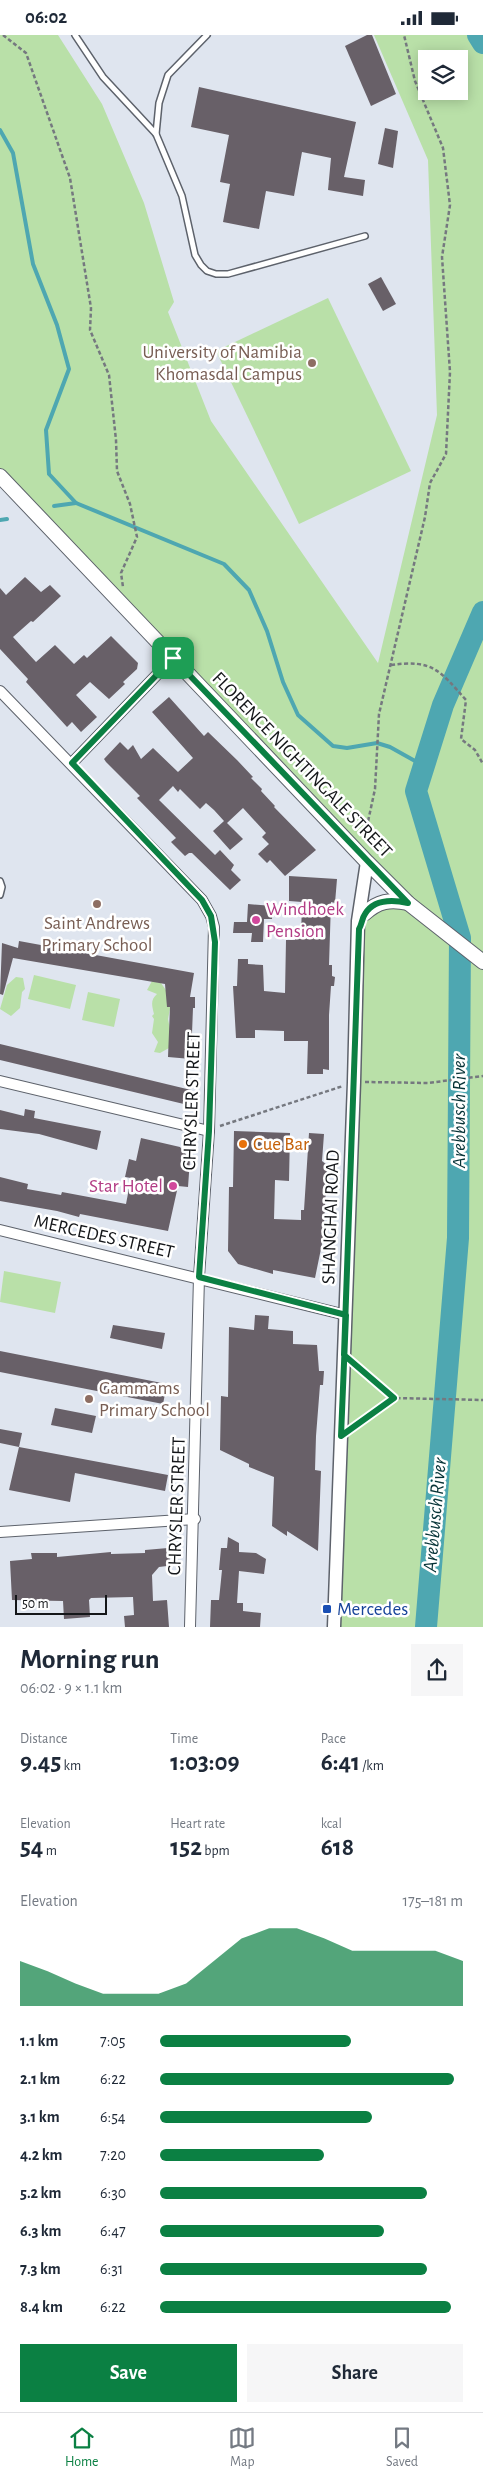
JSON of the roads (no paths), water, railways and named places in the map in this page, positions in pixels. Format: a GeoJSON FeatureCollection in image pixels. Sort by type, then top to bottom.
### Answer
{"type":"FeatureCollection","features":[{"type":"Feature","properties":{"kind":"main road","name":"FLORENCE NIGHTINGALE STREET"},"geometry":{"type":"LineString","coordinates":[[0,476],[408,903],[483,962]]}},
{"type":"Feature","properties":{"kind":"main road"},"geometry":{"type":"LineString","coordinates":[[364,915],[371,908],[386,901],[408,903]]}},
{"type":"Feature","properties":{"kind":"street"},"geometry":{"type":"LineString","coordinates":[[72,763],[173,658]]}},
{"type":"Feature","properties":{"kind":"street","name":"CHRYSLER STREET"},"geometry":{"type":"LineString","coordinates":[[0,691],[72,763],[202,900],[211,916],[215,942],[209,1131],[199,1277],[190,1627]]}},
{"type":"Feature","properties":{"kind":"street","name":"SHANGHAI ROAD"},"geometry":{"type":"LineString","coordinates":[[359,929],[364,915],[367,861]]}},
{"type":"Feature","properties":{"kind":"street","name":"SHANGHAI ROAD"},"geometry":{"type":"LineString","coordinates":[[334,1627],[358,921],[367,861]]}},
{"type":"Feature","properties":{"kind":"street"},"geometry":{"type":"LineString","coordinates":[[0,1081],[209,1131]]}},
{"type":"Feature","properties":{"kind":"street","name":"MERCEDES STREET"},"geometry":{"type":"LineString","coordinates":[[0,1230],[199,1277],[346,1315]]}},
{"type":"Feature","properties":{"kind":"street"},"geometry":{"type":"LineString","coordinates":[[0,1532],[194,1519]]}},
{"type":"Feature","properties":{"kind":"lane"},"geometry":{"type":"LineString","coordinates":[[75,35],[103,77],[156,134],[182,196],[195,255],[207,271],[216,274],[228,274],[365,236]]}},
{"type":"Feature","properties":{"kind":"lane"},"geometry":{"type":"LineString","coordinates":[[156,134],[159,103],[168,75],[207,35]]}},
{"type":"Feature","properties":{"kind":"lane"},"geometry":{"type":"LineString","coordinates":[[0,895],[1,885]]}},
{"type":"Feature","properties":{"kind":"waterway","name":"Arebbusch River"},"geometry":{"type":"LineString","coordinates":[[478,35],[483,43]]}},
{"type":"Feature","properties":{"kind":"waterway"},"geometry":{"type":"LineString","coordinates":[[0,130],[13,153],[33,264],[57,325],[69,369],[46,430],[49,474],[76,503],[224,564],[249,590],[267,631],[283,682],[298,715],[333,746],[347,748],[377,743],[390,747],[424,766]]}},
{"type":"Feature","properties":{"kind":"waterway"},"geometry":{"type":"LineString","coordinates":[[54,506],[76,503]]}},
{"type":"Feature","properties":{"kind":"waterway"},"geometry":{"type":"LineString","coordinates":[[0,520],[7,519]]}},
{"type":"Feature","properties":{"kind":"waterway","name":"Arebbusch River"},"geometry":{"type":"LineString","coordinates":[[426,1627],[458,1238],[460,938],[416,791],[443,705],[483,612]]}},
{"type":"Feature","properties":{"kind":"place","name":"University of Namibia Khomasdal Campus"},"geometry":{"type":"Point","coordinates":[312,363]}},
{"type":"Feature","properties":{"kind":"place","name":"Saint Andrews Primary School"},"geometry":{"type":"Point","coordinates":[97,904]}},
{"type":"Feature","properties":{"kind":"place","name":"Windhoek Pension"},"geometry":{"type":"Point","coordinates":[256,920]}},
{"type":"Feature","properties":{"kind":"place","name":"Cue Bar"},"geometry":{"type":"Point","coordinates":[243,1144]}},
{"type":"Feature","properties":{"kind":"place","name":"Star Hotel"},"geometry":{"type":"Point","coordinates":[173,1186]}},
{"type":"Feature","properties":{"kind":"place","name":"Gammams Primary School"},"geometry":{"type":"Point","coordinates":[89,1399]}},
{"type":"Feature","properties":{"kind":"place","name":"Mercedes"},"geometry":{"type":"Point","coordinates":[327,1609]}}]}
